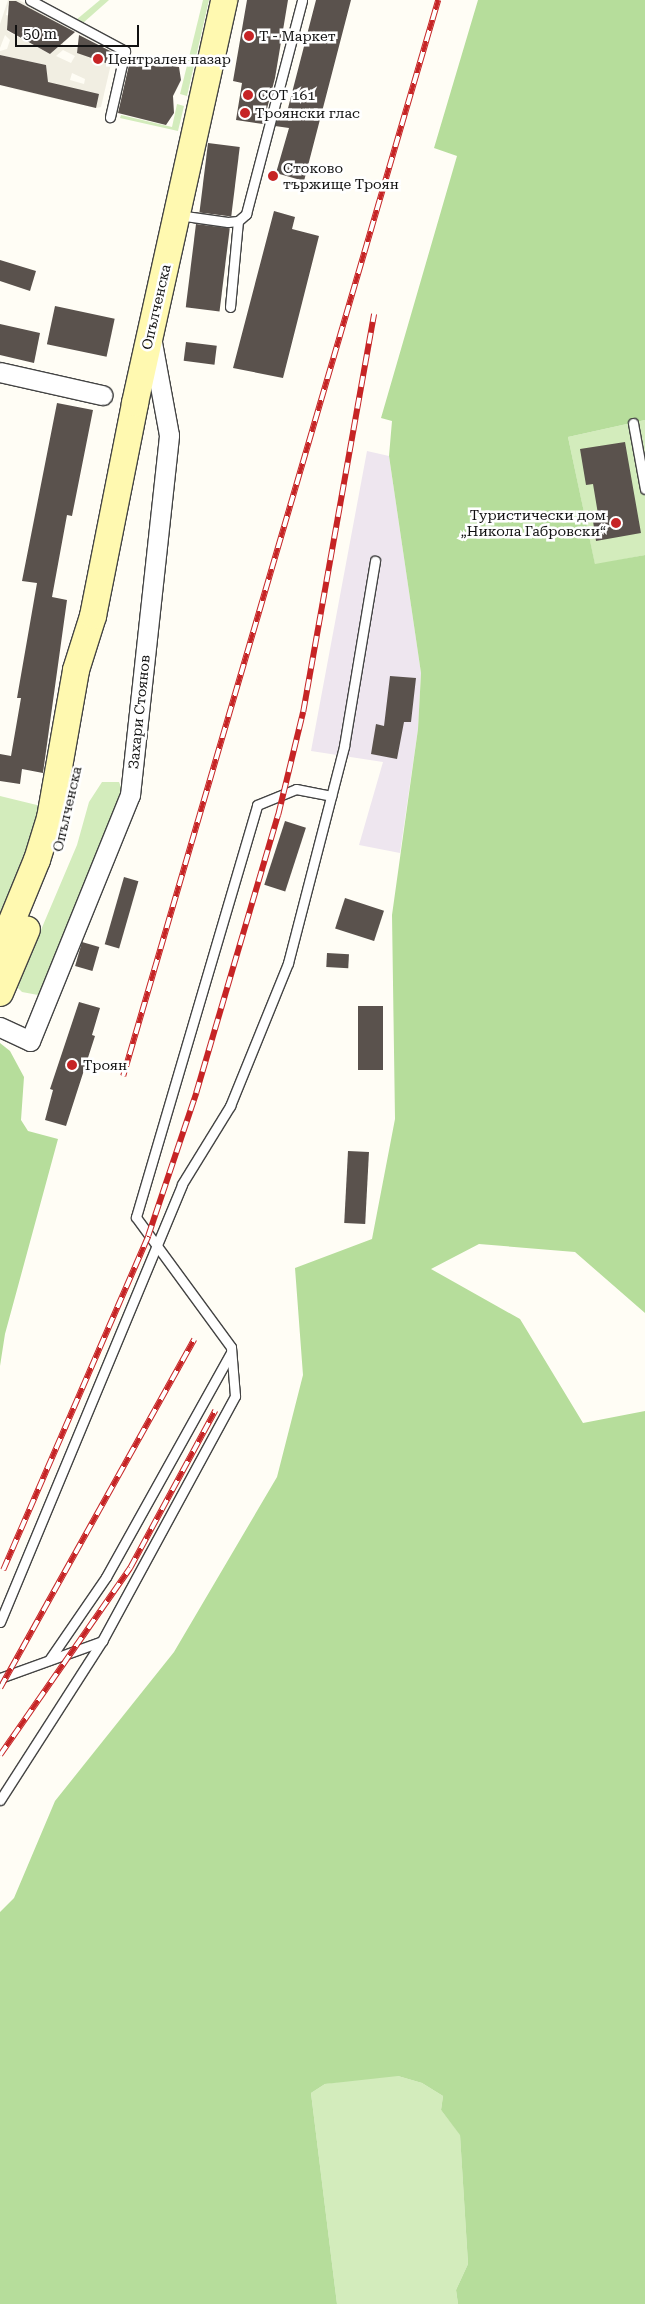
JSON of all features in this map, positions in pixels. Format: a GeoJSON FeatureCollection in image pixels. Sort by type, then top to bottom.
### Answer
{"type":"FeatureCollection","features":[{"type":"Feature","properties":{"kind":"street","name":"Опълченска"},"geometry":{"type":"LineString","coordinates":[[1,944],[37,860],[50,818],[76,670],[93,616],[150,332],[224,0]]}},
{"type":"Feature","properties":{"kind":"street","name":"Захари Стоянов"},"geometry":{"type":"LineString","coordinates":[[0,1027],[30,1042],[130,795],[169,436],[150,332]]}},
{"type":"Feature","properties":{"kind":"street"},"geometry":{"type":"LineString","coordinates":[[0,372],[102,395]]}},
{"type":"Feature","properties":{"kind":"street","name":"Опълченска"},"geometry":{"type":"LineString","coordinates":[[0,993],[53,866],[67,822],[93,674],[93,616]]}},
{"type":"Feature","properties":{"kind":"lane"},"geometry":{"type":"LineString","coordinates":[[30,0],[125,51],[110,117]]}},
{"type":"Feature","properties":{"kind":"lane"},"geometry":{"type":"LineString","coordinates":[[230,307],[238,221],[246,214],[302,0]]}},
{"type":"Feature","properties":{"kind":"lane"},"geometry":{"type":"LineString","coordinates":[[176,215],[238,221]]}},
{"type":"Feature","properties":{"kind":"lane"},"geometry":{"type":"LineString","coordinates":[[633,423],[645,489]]}},
{"type":"Feature","properties":{"kind":"lane"},"geometry":{"type":"LineString","coordinates":[[0,1622],[182,1184],[230,1106],[288,963],[344,746],[375,561]]}},
{"type":"Feature","properties":{"kind":"lane"},"geometry":{"type":"LineString","coordinates":[[0,1800],[102,1641],[235,1396],[231,1352],[136,1217],[257,805],[296,789],[331,796]]}},
{"type":"Feature","properties":{"kind":"lane"},"geometry":{"type":"LineString","coordinates":[[49,1660],[106,1577],[231,1352]]}},
{"type":"Feature","properties":{"kind":"lane"},"geometry":{"type":"LineString","coordinates":[[0,1678],[102,1641]]}},
{"type":"Feature","properties":{"kind":"shaded area"},"geometry":{"type":"Polygon","coordinates":[[[8,0],[19,0],[114,51],[101,107],[96,108],[0,86],[43,95],[47,80],[46,65],[0,55],[0,51],[7,49],[10,40],[5,35],[0,48],[0,24],[8,0]],[[9,1],[6,15],[21,18],[63,40],[63,46],[78,48],[77,53],[91,56],[91,60],[106,63],[110,50],[16,1],[9,1]],[[9,18],[7,31],[50,54],[61,45],[9,18]],[[63,50],[56,56],[71,63],[75,56],[63,50]],[[72,73],[70,80],[84,84],[85,79],[72,73]]]}},
{"type":"Feature","properties":{"kind":"shaded area"},"geometry":{"type":"Polygon","coordinates":[[[367,451],[389,456],[421,673],[418,729],[400,853],[359,845],[383,762],[311,751],[367,451]]]}},
{"type":"Feature","properties":{"kind":"green space"},"geometry":{"type":"Polygon","coordinates":[[[100,0],[109,0],[83,23],[76,20],[100,0]]]}},
{"type":"Feature","properties":{"kind":"green space"},"geometry":{"type":"Polygon","coordinates":[[[203,0],[209,0],[187,96],[180,94],[203,0]]]}},
{"type":"Feature","properties":{"kind":"green space"},"geometry":{"type":"Polygon","coordinates":[[[478,0],[645,0],[645,420],[568,437],[595,564],[645,555],[645,1313],[575,1252],[479,1244],[431,1269],[520,1319],[583,1423],[645,1411],[645,2304],[458,2304],[456,2290],[468,2264],[460,2135],[441,2110],[443,2096],[422,2083],[398,2076],[325,2084],[311,2093],[337,2304],[0,2304],[0,1912],[14,1898],[55,1801],[174,1652],[277,1477],[303,1375],[295,1268],[372,1239],[395,1119],[392,915],[418,729],[421,673],[389,456],[392,421],[381,418],[457,156],[434,148],[478,0]]]}},
{"type":"Feature","properties":{"kind":"green space"},"geometry":{"type":"Polygon","coordinates":[[[177,104],[184,106],[178,131],[120,118],[121,115],[172,127],[177,104]]]}},
{"type":"Feature","properties":{"kind":"green space"},"geometry":{"type":"Polygon","coordinates":[[[645,420],[645,555],[595,565],[568,437],[645,420]]]}},
{"type":"Feature","properties":{"kind":"green space"},"geometry":{"type":"Polygon","coordinates":[[[102,782],[119,782],[124,795],[107,843],[38,995],[22,992],[18,988],[21,977],[77,845],[89,802],[102,782]]]}},
{"type":"Feature","properties":{"kind":"green space"},"geometry":{"type":"Polygon","coordinates":[[[0,796],[45,807],[0,926],[0,796]]]}},
{"type":"Feature","properties":{"kind":"green space"},"geometry":{"type":"Polygon","coordinates":[[[0,1043],[10,1051],[24,1077],[21,1120],[28,1131],[58,1139],[5,1334],[0,1366],[0,1043]]]}},
{"type":"Feature","properties":{"kind":"green space"},"geometry":{"type":"Polygon","coordinates":[[[374,2076],[398,2076],[422,2083],[443,2096],[441,2110],[460,2134],[468,2264],[456,2290],[458,2304],[337,2304],[311,2093],[325,2084],[374,2076]]]}},
{"type":"Feature","properties":{"kind":"building"},"geometry":{"type":"Polygon","coordinates":[[[247,0],[288,0],[275,78],[263,124],[236,120],[242,83],[233,81],[247,0]]]}},
{"type":"Feature","properties":{"kind":"building"},"geometry":{"type":"Polygon","coordinates":[[[316,0],[351,0],[304,181],[276,173],[289,128],[275,126],[280,111],[287,112],[316,0]]]}},
{"type":"Feature","properties":{"kind":"building"},"geometry":{"type":"Polygon","coordinates":[[[9,1],[16,1],[75,32],[50,54],[7,30],[9,1]]]}},
{"type":"Feature","properties":{"kind":"building"},"geometry":{"type":"Polygon","coordinates":[[[79,35],[118,55],[116,60],[107,59],[106,63],[77,53],[79,35]]]}},
{"type":"Feature","properties":{"kind":"building"},"geometry":{"type":"Polygon","coordinates":[[[0,55],[46,65],[48,82],[99,94],[96,108],[0,85],[0,55]]]}},
{"type":"Feature","properties":{"kind":"building"},"geometry":{"type":"Polygon","coordinates":[[[131,56],[179,67],[181,80],[173,96],[174,113],[166,125],[118,113],[131,56]]]}},
{"type":"Feature","properties":{"kind":"building"},"geometry":{"type":"Polygon","coordinates":[[[208,143],[240,147],[231,216],[199,212],[208,143]]]}},
{"type":"Feature","properties":{"kind":"building"},"geometry":{"type":"Polygon","coordinates":[[[274,211],[295,217],[292,229],[319,236],[283,378],[233,368],[274,211]]]}},
{"type":"Feature","properties":{"kind":"building"},"geometry":{"type":"Polygon","coordinates":[[[196,224],[230,228],[220,312],[186,307],[196,224]]]}},
{"type":"Feature","properties":{"kind":"building"},"geometry":{"type":"Polygon","coordinates":[[[0,260],[36,271],[30,291],[0,281],[0,260]]]}},
{"type":"Feature","properties":{"kind":"building"},"geometry":{"type":"Polygon","coordinates":[[[55,306],[115,319],[107,357],[47,344],[55,306]]]}},
{"type":"Feature","properties":{"kind":"building"},"geometry":{"type":"Polygon","coordinates":[[[0,324],[40,333],[34,363],[0,355],[0,324]]]}},
{"type":"Feature","properties":{"kind":"building"},"geometry":{"type":"Polygon","coordinates":[[[186,342],[217,346],[214,365],[184,361],[186,342]]]}},
{"type":"Feature","properties":{"kind":"building"},"geometry":{"type":"Polygon","coordinates":[[[57,403],[93,410],[72,516],[67,515],[52,597],[67,600],[43,773],[22,769],[20,784],[0,781],[0,754],[11,756],[21,698],[17,698],[37,583],[22,581],[57,403]]]}},
{"type":"Feature","properties":{"kind":"building"},"geometry":{"type":"Polygon","coordinates":[[[625,442],[641,533],[596,541],[593,521],[599,520],[593,484],[586,485],[580,449],[625,442]]]}},
{"type":"Feature","properties":{"kind":"building"},"geometry":{"type":"Polygon","coordinates":[[[390,676],[416,678],[411,722],[404,722],[397,759],[371,754],[376,724],[384,726],[390,676]]]}},
{"type":"Feature","properties":{"kind":"building"},"geometry":{"type":"Polygon","coordinates":[[[285,821],[306,828],[285,892],[264,885],[285,821]]]}},
{"type":"Feature","properties":{"kind":"building"},"geometry":{"type":"Polygon","coordinates":[[[124,877],[138,881],[119,948],[105,944],[124,877]]]}},
{"type":"Feature","properties":{"kind":"building"},"geometry":{"type":"Polygon","coordinates":[[[345,898],[384,911],[374,941],[335,928],[345,898]]]}},
{"type":"Feature","properties":{"kind":"building"},"geometry":{"type":"Polygon","coordinates":[[[82,942],[99,947],[92,971],[75,966],[82,942]]]}},
{"type":"Feature","properties":{"kind":"building"},"geometry":{"type":"Polygon","coordinates":[[[327,953],[349,954],[348,968],[326,967],[327,953]]]}},
{"type":"Feature","properties":{"kind":"building"},"geometry":{"type":"Polygon","coordinates":[[[79,1002],[100,1008],[92,1035],[95,1036],[66,1126],[45,1120],[53,1090],[50,1089],[79,1002]]]}},
{"type":"Feature","properties":{"kind":"building"},"geometry":{"type":"Polygon","coordinates":[[[358,1006],[383,1006],[383,1070],[358,1070],[358,1006]]]}},
{"type":"Feature","properties":{"kind":"building"},"geometry":{"type":"Polygon","coordinates":[[[348,1151],[369,1152],[365,1224],[344,1223],[348,1151]]]}},
{"type":"Feature","properties":{"kind":"railway"},"geometry":{"type":"LineString","coordinates":[[123,1076],[438,0]]}},
{"type":"Feature","properties":{"kind":"railway"},"geometry":{"type":"LineString","coordinates":[[3,1570],[148,1236],[196,1093],[278,815],[303,712],[374,314]]}},
{"type":"Feature","properties":{"kind":"railway"},"geometry":{"type":"LineString","coordinates":[[0,1688],[194,1339]]}},
{"type":"Feature","properties":{"kind":"railway"},"geometry":{"type":"LineString","coordinates":[[0,1755],[130,1568],[215,1411]]}},
{"type":"Feature","properties":{"kind":"place","name":"Т - Маркет"},"geometry":{"type":"Point","coordinates":[249,36]}},
{"type":"Feature","properties":{"kind":"place","name":"Централен пазар"},"geometry":{"type":"Point","coordinates":[98,59]}},
{"type":"Feature","properties":{"kind":"place","name":"СОТ 161"},"geometry":{"type":"Point","coordinates":[248,95]}},
{"type":"Feature","properties":{"kind":"place","name":"Троянски глас"},"geometry":{"type":"Point","coordinates":[245,113]}},
{"type":"Feature","properties":{"kind":"place","name":"Стоково тържище Троян"},"geometry":{"type":"Point","coordinates":[273,176]}},
{"type":"Feature","properties":{"kind":"place","name":"Туристически дом „Никола Габровски“"},"geometry":{"type":"Point","coordinates":[616,523]}},
{"type":"Feature","properties":{"kind":"place","name":"Троян"},"geometry":{"type":"Point","coordinates":[72,1065]}}]}
